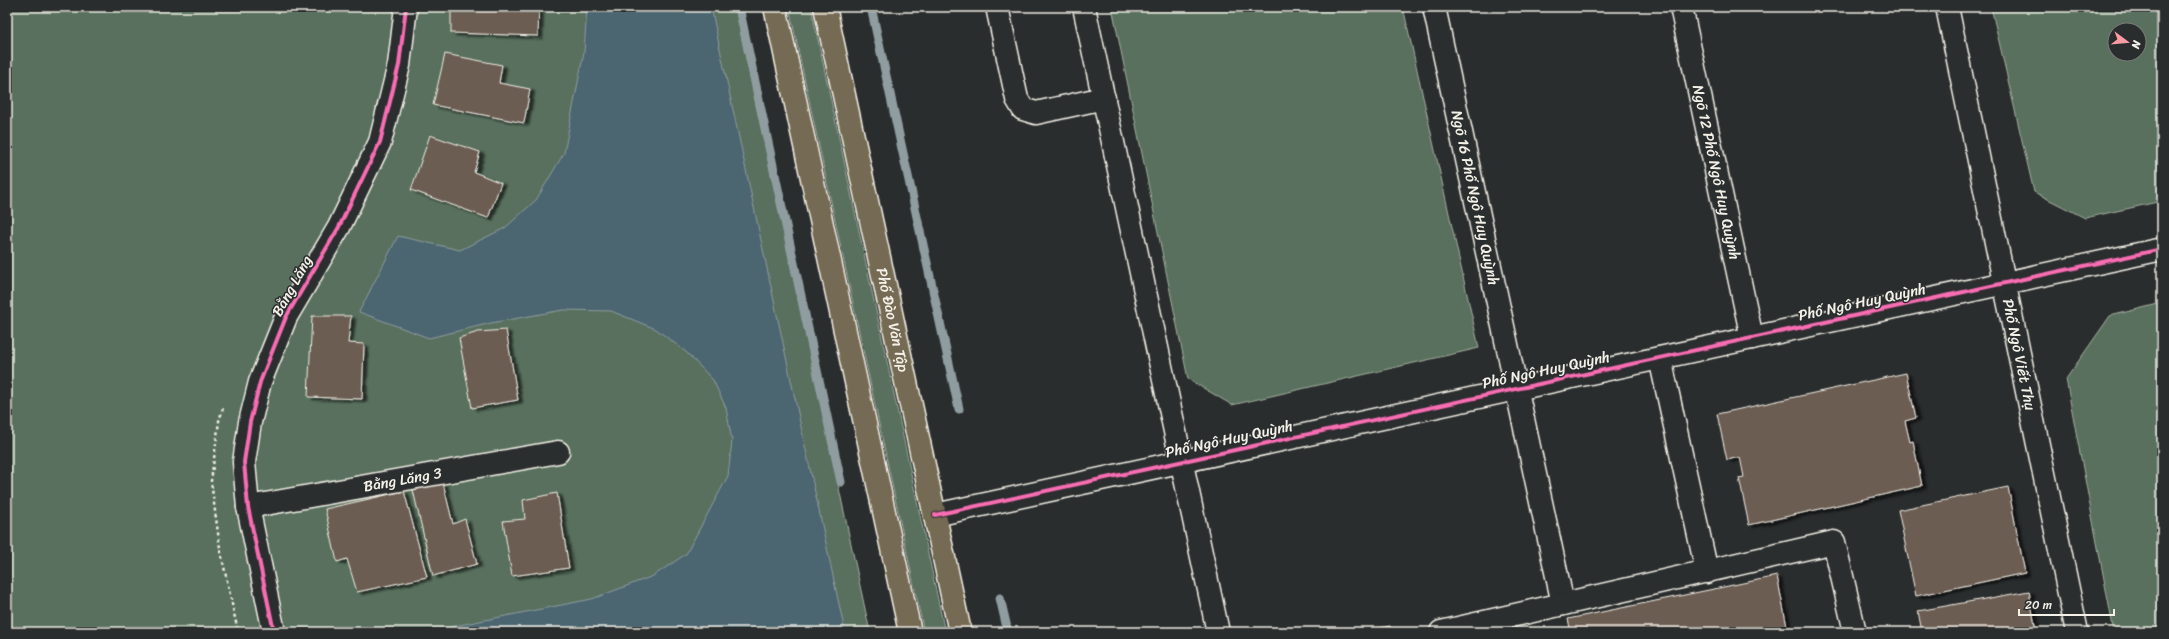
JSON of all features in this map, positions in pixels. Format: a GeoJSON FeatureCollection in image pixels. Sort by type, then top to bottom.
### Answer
{"type":"FeatureCollection","features":[{"type":"Feature","properties":{"kind":"main road"},"geometry":{"type":"LineString","coordinates":[[775,7],[910,632]]}},
{"type":"Feature","properties":{"kind":"main road","name":"Phố Đào Văn Tập"},"geometry":{"type":"LineString","coordinates":[[826,7],[960,632]]}},
{"type":"Feature","properties":{"kind":"street","name":"Bằng Lăng"},"geometry":{"type":"LineString","coordinates":[[274,632],[248,507],[244,462],[250,422],[260,382],[286,317],[339,227],[380,142],[399,65],[406,7]]}},
{"type":"Feature","properties":{"kind":"street"},"geometry":{"type":"LineString","coordinates":[[997,7],[1017,99],[1023,109],[1036,113],[1104,98]]}},
{"type":"Feature","properties":{"kind":"street"},"geometry":{"type":"LineString","coordinates":[[1084,7],[1218,632]]}},
{"type":"Feature","properties":{"kind":"street","name":"Ngõ 16 Phố Ngô Huy Quỳnh"},"geometry":{"type":"LineString","coordinates":[[1434,7],[1563,604]]}},
{"type":"Feature","properties":{"kind":"street","name":"Ngõ 12 Phố Ngô Huy Quỳnh"},"geometry":{"type":"LineString","coordinates":[[1681,7],[1752,338]]}},
{"type":"Feature","properties":{"kind":"street","name":"Phố Ngô Viết Thụ"},"geometry":{"type":"LineString","coordinates":[[1947,7],[2077,632]]}},
{"type":"Feature","properties":{"kind":"street","name":"Phố Ngô Huy Quỳnh"},"geometry":{"type":"LineString","coordinates":[[935,515],[2162,249]]}},
{"type":"Feature","properties":{"kind":"street"},"geometry":{"type":"LineString","coordinates":[[1660,358],[1707,572]]}},
{"type":"Feature","properties":{"kind":"street","name":"Bằng Lăng 3"},"geometry":{"type":"LineString","coordinates":[[248,507],[558,452]]}},
{"type":"Feature","properties":{"kind":"street"},"geometry":{"type":"LineString","coordinates":[[1441,632],[1834,542],[1855,632]]}},
{"type":"Feature","properties":{"kind":"green space"},"geometry":{"type":"Polygon","coordinates":[[[7,7],[735,7],[870,632],[7,632],[7,7]]]}},
{"type":"Feature","properties":{"kind":"green space"},"geometry":{"type":"Polygon","coordinates":[[[789,7],[811,7],[945,632],[924,632],[789,7]]]}},
{"type":"Feature","properties":{"kind":"green space"},"geometry":{"type":"Polygon","coordinates":[[[1112,7],[1403,7],[1479,348],[1232,405],[1188,379],[1112,7]]]}},
{"type":"Feature","properties":{"kind":"green space"},"geometry":{"type":"Polygon","coordinates":[[[1991,7],[2162,7],[2162,201],[2085,218],[2034,192],[1991,7]]]}},
{"type":"Feature","properties":{"kind":"green space"},"geometry":{"type":"Polygon","coordinates":[[[2162,303],[2162,632],[2114,632],[2066,379],[2110,316],[2162,303]]]}},
{"type":"Feature","properties":{"kind":"water"},"geometry":{"type":"Polygon","coordinates":[[[587,7],[711,7],[845,632],[424,632],[592,599],[653,576],[686,554],[728,476],[732,441],[726,408],[713,380],[686,352],[656,329],[611,311],[563,310],[491,323],[429,338],[359,312],[398,236],[460,250],[505,228],[536,200],[564,153],[584,52],[587,7]]]}},
{"type":"Feature","properties":{"kind":"building"},"geometry":{"type":"Polygon","coordinates":[[[451,7],[539,7],[538,36],[451,33],[451,7]]]}},
{"type":"Feature","properties":{"kind":"building"},"geometry":{"type":"Polygon","coordinates":[[[445,54],[502,65],[499,83],[530,89],[524,123],[433,105],[445,54]]]}},
{"type":"Feature","properties":{"kind":"building"},"geometry":{"type":"Polygon","coordinates":[[[430,135],[480,152],[474,172],[501,183],[488,218],[411,190],[430,135]]]}},
{"type":"Feature","properties":{"kind":"building"},"geometry":{"type":"Polygon","coordinates":[[[312,316],[351,316],[348,343],[364,344],[362,399],[308,397],[312,316]]]}},
{"type":"Feature","properties":{"kind":"building"},"geometry":{"type":"Polygon","coordinates":[[[506,330],[518,400],[472,408],[459,338],[478,332],[506,330]]]}},
{"type":"Feature","properties":{"kind":"building"},"geometry":{"type":"Polygon","coordinates":[[[1906,373],[1916,418],[1905,421],[1910,442],[1913,441],[1922,486],[1749,525],[1739,478],[1744,477],[1740,457],[1727,460],[1717,414],[1906,373]]]}},
{"type":"Feature","properties":{"kind":"building"},"geometry":{"type":"Polygon","coordinates":[[[443,483],[453,524],[465,519],[477,564],[433,576],[413,490],[443,483]]]}},
{"type":"Feature","properties":{"kind":"building"},"geometry":{"type":"Polygon","coordinates":[[[2008,487],[2025,573],[1916,596],[1898,510],[2008,487]]]}},
{"type":"Feature","properties":{"kind":"building"},"geometry":{"type":"Polygon","coordinates":[[[404,491],[427,577],[357,592],[347,559],[337,562],[325,509],[404,491]]]}},
{"type":"Feature","properties":{"kind":"building"},"geometry":{"type":"Polygon","coordinates":[[[557,493],[569,568],[512,576],[503,521],[525,519],[523,500],[557,493]]]}},
{"type":"Feature","properties":{"kind":"building"},"geometry":{"type":"Polygon","coordinates":[[[1777,576],[1788,632],[1571,632],[1568,619],[1777,576]]]}},
{"type":"Feature","properties":{"kind":"building"},"geometry":{"type":"Polygon","coordinates":[[[2029,591],[2036,632],[1922,632],[1918,611],[2029,591]]]}},
{"type":"Feature","properties":{"kind":"building"},"geometry":{"type":"Polygon","coordinates":[[[1390,626],[1391,632],[1359,632],[1390,626]]]}},
{"type":"Feature","properties":{"kind":"waterway"},"geometry":{"type":"LineString","coordinates":[[739,7],[841,482]]}},
{"type":"Feature","properties":{"kind":"waterway"},"geometry":{"type":"LineString","coordinates":[[871,7],[959,409]]}},
{"type":"Feature","properties":{"kind":"waterway"},"geometry":{"type":"LineString","coordinates":[[1000,598],[1008,632]]}},
{"type":"Feature","properties":{"kind":"cycle path"},"geometry":{"type":"LineString","coordinates":[[274,632],[248,507],[244,462],[250,422],[260,382],[286,317],[339,227],[380,142],[399,65],[406,7]]}},
{"type":"Feature","properties":{"kind":"cycle path"},"geometry":{"type":"LineString","coordinates":[[935,515],[2162,249]]}}]}
